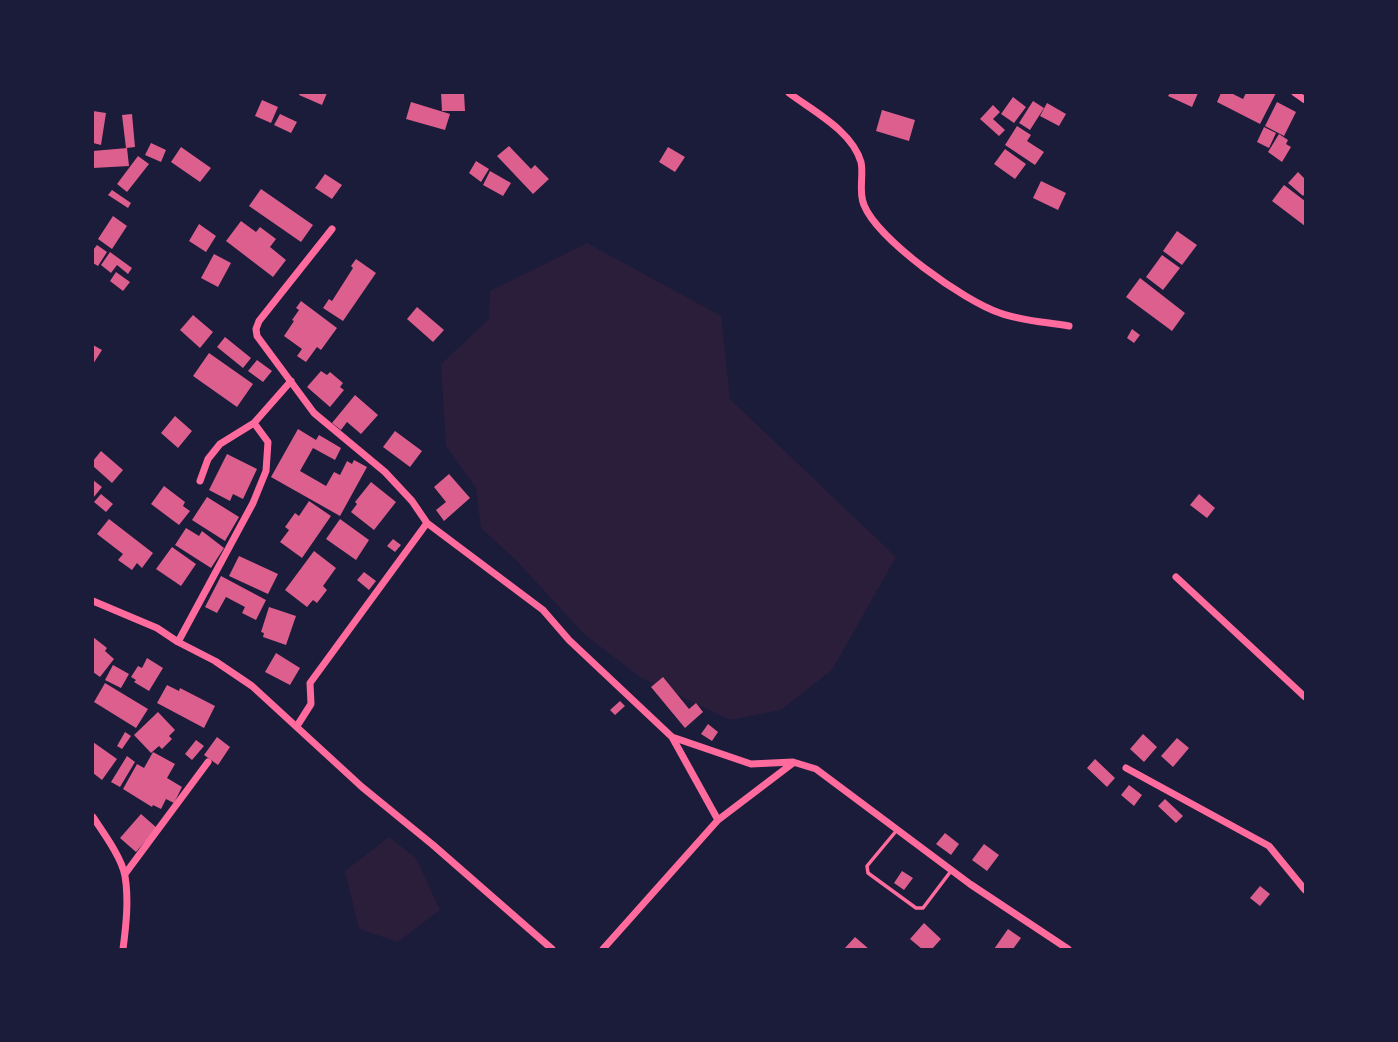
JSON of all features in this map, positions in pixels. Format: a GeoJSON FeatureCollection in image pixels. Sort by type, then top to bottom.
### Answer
{"type":"FeatureCollection","features":[{"type":"Feature","properties":{"kind":"street"},"geometry":{"type":"LineString","coordinates":[[789,93],[843,134],[856,150],[862,165],[861,193],[864,205],[876,223],[919,265],[1001,314],[1069,326]]}},
{"type":"Feature","properties":{"kind":"street"},"geometry":{"type":"LineString","coordinates":[[1295,93],[1305,100]]}},
{"type":"Feature","properties":{"kind":"street"},"geometry":{"type":"LineString","coordinates":[[332,229],[259,321],[257,336],[314,413],[385,472],[412,500],[427,523],[542,610],[569,640],[672,737],[718,820]]}},
{"type":"Feature","properties":{"kind":"street"},"geometry":{"type":"LineString","coordinates":[[200,481],[208,459],[220,444],[254,423],[291,381]]}},
{"type":"Feature","properties":{"kind":"street"},"geometry":{"type":"LineString","coordinates":[[178,642],[238,536],[266,471],[268,442],[254,423]]}},
{"type":"Feature","properties":{"kind":"street"},"geometry":{"type":"LineString","coordinates":[[297,726],[311,704],[310,683],[427,523]]}},
{"type":"Feature","properties":{"kind":"street"},"geometry":{"type":"LineString","coordinates":[[1176,577],[1305,696]]}},
{"type":"Feature","properties":{"kind":"street"},"geometry":{"type":"LineString","coordinates":[[93,601],[157,628],[252,686],[362,787],[552,949]]}},
{"type":"Feature","properties":{"kind":"street"},"geometry":{"type":"LineString","coordinates":[[672,737],[751,764],[793,762],[816,769],[951,870],[1068,949]]}},
{"type":"Feature","properties":{"kind":"street"},"geometry":{"type":"LineString","coordinates":[[125,874],[208,762]]}},
{"type":"Feature","properties":{"kind":"street"},"geometry":{"type":"LineString","coordinates":[[603,949],[718,820],[793,762]]}},
{"type":"Feature","properties":{"kind":"street"},"geometry":{"type":"LineString","coordinates":[[1126,768],[1269,846],[1305,890]]}},
{"type":"Feature","properties":{"kind":"street"},"geometry":{"type":"LineString","coordinates":[[93,817],[125,874],[126,928],[123,949]]}},
{"type":"Feature","properties":{"kind":"lane"},"geometry":{"type":"LineString","coordinates":[[897,830],[867,866],[868,873],[916,908],[923,908],[951,870]]}},
{"type":"Feature","properties":{"kind":"shaded area"},"geometry":{"type":"Polygon","coordinates":[[[587,243],[721,316],[730,399],[896,557],[832,670],[781,710],[730,720],[640,677],[584,634],[516,560],[481,528],[476,488],[446,446],[441,364],[489,319],[490,291],[587,243]]]}},
{"type":"Feature","properties":{"kind":"shaded area"},"geometry":{"type":"Polygon","coordinates":[[[389,837],[416,858],[440,910],[398,942],[359,929],[345,871],[389,837]]]}},
{"type":"Feature","properties":{"kind":"building"},"geometry":{"type":"Polygon","coordinates":[[[327,93],[322,105],[299,95],[327,93]]]}},
{"type":"Feature","properties":{"kind":"building"},"geometry":{"type":"Polygon","coordinates":[[[441,93],[464,93],[465,111],[442,111],[441,93]]]}},
{"type":"Feature","properties":{"kind":"building"},"geometry":{"type":"Polygon","coordinates":[[[1170,93],[1198,93],[1192,107],[1168,96],[1170,93]]]}},
{"type":"Feature","properties":{"kind":"building"},"geometry":{"type":"Polygon","coordinates":[[[1221,93],[1231,93],[1243,99],[1246,93],[1276,93],[1260,124],[1217,102],[1221,93]]]}},
{"type":"Feature","properties":{"kind":"building"},"geometry":{"type":"Polygon","coordinates":[[[1013,97],[1026,107],[1014,123],[1001,114],[1013,97]]]}},
{"type":"Feature","properties":{"kind":"building"},"geometry":{"type":"Polygon","coordinates":[[[262,100],[278,107],[271,123],[255,116],[262,100]]]}},
{"type":"Feature","properties":{"kind":"building"},"geometry":{"type":"Polygon","coordinates":[[[1033,101],[1044,108],[1030,130],[1019,123],[1033,101]]]}},
{"type":"Feature","properties":{"kind":"building"},"geometry":{"type":"Polygon","coordinates":[[[411,102],[450,114],[445,130],[406,119],[411,102]]]}},
{"type":"Feature","properties":{"kind":"building"},"geometry":{"type":"Polygon","coordinates":[[[1277,102],[1296,112],[1284,136],[1265,126],[1277,102]]]}},
{"type":"Feature","properties":{"kind":"building"},"geometry":{"type":"Polygon","coordinates":[[[1047,103],[1066,114],[1059,126],[1040,116],[1047,103]]]}},
{"type":"Feature","properties":{"kind":"building"},"geometry":{"type":"Polygon","coordinates":[[[993,105],[1000,112],[993,119],[1005,130],[999,136],[980,119],[993,105]]]}},
{"type":"Feature","properties":{"kind":"building"},"geometry":{"type":"Polygon","coordinates":[[[882,110],[915,120],[909,141],[876,131],[882,110]]]}},
{"type":"Feature","properties":{"kind":"building"},"geometry":{"type":"Polygon","coordinates":[[[93,111],[106,113],[101,145],[93,143],[93,111]]]}},
{"type":"Feature","properties":{"kind":"building"},"geometry":{"type":"Polygon","coordinates":[[[132,114],[135,147],[126,148],[122,115],[132,114]]]}},
{"type":"Feature","properties":{"kind":"building"},"geometry":{"type":"Polygon","coordinates":[[[280,114],[297,122],[291,133],[274,125],[280,114]]]}},
{"type":"Feature","properties":{"kind":"building"},"geometry":{"type":"Polygon","coordinates":[[[1017,126],[1031,135],[1027,141],[1044,152],[1035,165],[1005,145],[1017,126]]]}},
{"type":"Feature","properties":{"kind":"building"},"geometry":{"type":"Polygon","coordinates":[[[1264,127],[1276,133],[1269,148],[1257,142],[1264,127]]]}},
{"type":"Feature","properties":{"kind":"building"},"geometry":{"type":"Polygon","coordinates":[[[1279,134],[1288,140],[1286,144],[1291,147],[1282,162],[1268,152],[1279,134]]]}},
{"type":"Feature","properties":{"kind":"building"},"geometry":{"type":"Polygon","coordinates":[[[151,143],[166,150],[161,162],[145,155],[151,143]]]}},
{"type":"Feature","properties":{"kind":"building"},"geometry":{"type":"Polygon","coordinates":[[[509,146],[531,169],[535,165],[549,179],[533,194],[497,156],[509,146]]]}},
{"type":"Feature","properties":{"kind":"building"},"geometry":{"type":"Polygon","coordinates":[[[181,147],[211,168],[200,182],[171,162],[181,147]]]}},
{"type":"Feature","properties":{"kind":"building"},"geometry":{"type":"Polygon","coordinates":[[[668,147],[685,157],[675,172],[659,162],[668,147]]]}},
{"type":"Feature","properties":{"kind":"building"},"geometry":{"type":"Polygon","coordinates":[[[127,148],[129,166],[93,168],[93,151],[127,148]]]}},
{"type":"Feature","properties":{"kind":"building"},"geometry":{"type":"Polygon","coordinates":[[[1005,149],[1026,164],[1015,179],[994,164],[1005,149]]]}},
{"type":"Feature","properties":{"kind":"building"},"geometry":{"type":"Polygon","coordinates":[[[138,156],[149,164],[127,192],[117,184],[138,156]]]}},
{"type":"Feature","properties":{"kind":"building"},"geometry":{"type":"Polygon","coordinates":[[[476,161],[489,169],[481,182],[469,173],[476,161]]]}},
{"type":"Feature","properties":{"kind":"building"},"geometry":{"type":"Polygon","coordinates":[[[490,171],[511,183],[503,196],[483,185],[490,171]]]}},
{"type":"Feature","properties":{"kind":"building"},"geometry":{"type":"Polygon","coordinates":[[[1298,172],[1305,179],[1303,196],[1288,183],[1298,172]]]}},
{"type":"Feature","properties":{"kind":"building"},"geometry":{"type":"Polygon","coordinates":[[[325,174],[342,185],[332,199],[315,188],[325,174]]]}},
{"type":"Feature","properties":{"kind":"building"},"geometry":{"type":"Polygon","coordinates":[[[1041,181],[1066,193],[1058,210],[1033,198],[1041,181]]]}},
{"type":"Feature","properties":{"kind":"building"},"geometry":{"type":"Polygon","coordinates":[[[1284,185],[1305,201],[1305,226],[1272,201],[1284,185]]]}},
{"type":"Feature","properties":{"kind":"building"},"geometry":{"type":"Polygon","coordinates":[[[261,189],[313,225],[301,242],[249,206],[261,189]]]}},
{"type":"Feature","properties":{"kind":"building"},"geometry":{"type":"Polygon","coordinates":[[[112,190],[131,203],[128,208],[108,195],[112,190]]]}},
{"type":"Feature","properties":{"kind":"building"},"geometry":{"type":"Polygon","coordinates":[[[113,216],[127,226],[112,249],[98,239],[113,216]]]}},
{"type":"Feature","properties":{"kind":"building"},"geometry":{"type":"Polygon","coordinates":[[[241,221],[256,232],[260,227],[276,239],[270,247],[286,260],[273,277],[226,241],[241,221]]]}},
{"type":"Feature","properties":{"kind":"building"},"geometry":{"type":"Polygon","coordinates":[[[199,224],[216,236],[206,252],[189,241],[199,224]]]}},
{"type":"Feature","properties":{"kind":"building"},"geometry":{"type":"Polygon","coordinates":[[[1177,231],[1197,245],[1182,265],[1163,251],[1177,231]]]}},
{"type":"Feature","properties":{"kind":"building"},"geometry":{"type":"Polygon","coordinates":[[[97,245],[107,252],[98,266],[93,263],[93,250],[97,245]]]}},
{"type":"Feature","properties":{"kind":"building"},"geometry":{"type":"Polygon","coordinates":[[[110,252],[132,268],[128,274],[117,265],[111,273],[101,265],[110,252]]]}},
{"type":"Feature","properties":{"kind":"building"},"geometry":{"type":"Polygon","coordinates":[[[214,254],[231,263],[218,287],[201,278],[214,254]]]}},
{"type":"Feature","properties":{"kind":"building"},"geometry":{"type":"Polygon","coordinates":[[[1162,255],[1180,268],[1163,290],[1146,277],[1162,255]]]}},
{"type":"Feature","properties":{"kind":"building"},"geometry":{"type":"Polygon","coordinates":[[[356,259],[376,273],[343,321],[323,308],[329,299],[332,301],[356,259]]]}},
{"type":"Feature","properties":{"kind":"building"},"geometry":{"type":"Polygon","coordinates":[[[116,272],[130,282],[123,291],[110,281],[116,272]]]}},
{"type":"Feature","properties":{"kind":"building"},"geometry":{"type":"Polygon","coordinates":[[[1140,278],[1185,313],[1172,331],[1126,297],[1140,278]]]}},
{"type":"Feature","properties":{"kind":"building"},"geometry":{"type":"Polygon","coordinates":[[[301,301],[337,328],[321,350],[317,347],[306,362],[297,356],[302,349],[284,336],[294,321],[292,320],[299,310],[296,308],[301,301]]]}},
{"type":"Feature","properties":{"kind":"building"},"geometry":{"type":"Polygon","coordinates":[[[417,307],[444,330],[433,342],[407,319],[417,307]]]}},
{"type":"Feature","properties":{"kind":"building"},"geometry":{"type":"Polygon","coordinates":[[[193,315],[213,332],[200,348],[180,330],[193,315]]]}},
{"type":"Feature","properties":{"kind":"building"},"geometry":{"type":"Polygon","coordinates":[[[1132,329],[1140,335],[1134,343],[1127,338],[1132,329]]]}},
{"type":"Feature","properties":{"kind":"building"},"geometry":{"type":"Polygon","coordinates":[[[225,337],[251,358],[243,368],[217,347],[225,337]]]}},
{"type":"Feature","properties":{"kind":"building"},"geometry":{"type":"Polygon","coordinates":[[[93,345],[102,350],[93,364],[93,345]]]}},
{"type":"Feature","properties":{"kind":"building"},"geometry":{"type":"Polygon","coordinates":[[[209,353],[253,384],[237,407],[193,376],[209,353]]]}},
{"type":"Feature","properties":{"kind":"building"},"geometry":{"type":"Polygon","coordinates":[[[257,360],[272,371],[263,382],[248,371],[257,360]]]}},
{"type":"Feature","properties":{"kind":"building"},"geometry":{"type":"Polygon","coordinates":[[[321,371],[327,375],[330,372],[343,383],[340,387],[344,390],[330,407],[307,387],[321,371]]]}},
{"type":"Feature","properties":{"kind":"building"},"geometry":{"type":"Polygon","coordinates":[[[355,395],[378,415],[361,434],[347,422],[341,430],[332,423],[355,395]]]}},
{"type":"Feature","properties":{"kind":"building"},"geometry":{"type":"Polygon","coordinates":[[[175,416],[192,431],[178,448],[161,433],[175,416]]]}},
{"type":"Feature","properties":{"kind":"building"},"geometry":{"type":"Polygon","coordinates":[[[298,429],[316,440],[319,435],[341,448],[335,460],[313,448],[300,471],[326,486],[334,472],[340,475],[347,461],[352,464],[354,460],[367,467],[340,516],[271,477],[298,429]]]}},
{"type":"Feature","properties":{"kind":"building"},"geometry":{"type":"Polygon","coordinates":[[[395,431],[422,451],[410,467],[383,447],[395,431]]]}},
{"type":"Feature","properties":{"kind":"building"},"geometry":{"type":"Polygon","coordinates":[[[101,451],[123,470],[112,483],[93,466],[93,461],[101,451]]]}},
{"type":"Feature","properties":{"kind":"building"},"geometry":{"type":"Polygon","coordinates":[[[227,454],[257,469],[243,499],[233,494],[230,501],[209,490],[227,454]]]}},
{"type":"Feature","properties":{"kind":"building"},"geometry":{"type":"Polygon","coordinates":[[[449,474],[470,498],[444,521],[436,510],[446,502],[434,487],[449,474]]]}},
{"type":"Feature","properties":{"kind":"building"},"geometry":{"type":"Polygon","coordinates":[[[93,480],[102,487],[93,498],[93,480]]]}},
{"type":"Feature","properties":{"kind":"building"},"geometry":{"type":"Polygon","coordinates":[[[371,482],[396,502],[374,530],[351,512],[357,504],[355,502],[371,482]]]}},
{"type":"Feature","properties":{"kind":"building"},"geometry":{"type":"Polygon","coordinates":[[[164,486],[185,502],[183,506],[190,511],[179,525],[151,504],[164,486]]]}},
{"type":"Feature","properties":{"kind":"building"},"geometry":{"type":"Polygon","coordinates":[[[101,494],[113,504],[106,512],[94,502],[101,494]]]}},
{"type":"Feature","properties":{"kind":"building"},"geometry":{"type":"Polygon","coordinates":[[[1199,494],[1215,508],[1207,518],[1190,505],[1199,494]]]}},
{"type":"Feature","properties":{"kind":"building"},"geometry":{"type":"Polygon","coordinates":[[[207,497],[239,517],[225,541],[192,520],[207,497]]]}},
{"type":"Feature","properties":{"kind":"building"},"geometry":{"type":"Polygon","coordinates":[[[309,501],[331,516],[302,558],[280,542],[289,530],[285,527],[295,513],[299,516],[309,501]]]}},
{"type":"Feature","properties":{"kind":"building"},"geometry":{"type":"Polygon","coordinates":[[[109,519],[153,553],[142,568],[137,563],[132,570],[118,560],[123,554],[97,534],[109,519]]]}},
{"type":"Feature","properties":{"kind":"building"},"geometry":{"type":"Polygon","coordinates":[[[340,519],[369,540],[356,560],[326,539],[340,519]]]}},
{"type":"Feature","properties":{"kind":"building"},"geometry":{"type":"Polygon","coordinates":[[[186,528],[199,536],[202,531],[224,548],[211,568],[175,545],[186,528]]]}},
{"type":"Feature","properties":{"kind":"building"},"geometry":{"type":"Polygon","coordinates":[[[393,539],[401,545],[395,552],[387,546],[393,539]]]}},
{"type":"Feature","properties":{"kind":"building"},"geometry":{"type":"Polygon","coordinates":[[[172,547],[196,564],[181,586],[156,569],[172,547]]]}},
{"type":"Feature","properties":{"kind":"building"},"geometry":{"type":"Polygon","coordinates":[[[314,551],[336,568],[323,586],[327,590],[317,603],[313,600],[307,607],[285,590],[314,551]]]}},
{"type":"Feature","properties":{"kind":"building"},"geometry":{"type":"Polygon","coordinates":[[[239,556],[278,574],[268,594],[229,576],[239,556]]]}},
{"type":"Feature","properties":{"kind":"building"},"geometry":{"type":"Polygon","coordinates":[[[364,572],[376,581],[369,590],[357,580],[364,572]]]}},
{"type":"Feature","properties":{"kind":"building"},"geometry":{"type":"Polygon","coordinates":[[[221,576],[266,600],[256,620],[242,613],[245,607],[226,597],[217,613],[205,607],[221,576]]]}},
{"type":"Feature","properties":{"kind":"building"},"geometry":{"type":"Polygon","coordinates":[[[269,607],[296,616],[286,645],[263,637],[264,633],[261,632],[269,607]]]}},
{"type":"Feature","properties":{"kind":"building"},"geometry":{"type":"Polygon","coordinates":[[[93,637],[107,648],[105,651],[114,659],[100,677],[93,672],[93,637]]]}},
{"type":"Feature","properties":{"kind":"building"},"geometry":{"type":"Polygon","coordinates":[[[276,653],[300,668],[290,685],[265,672],[276,653]]]}},
{"type":"Feature","properties":{"kind":"building"},"geometry":{"type":"Polygon","coordinates":[[[147,658],[163,668],[149,691],[134,682],[136,680],[131,677],[138,666],[142,668],[147,658]]]}},
{"type":"Feature","properties":{"kind":"building"},"geometry":{"type":"Polygon","coordinates":[[[113,665],[129,674],[121,688],[105,680],[113,665]]]}},
{"type":"Feature","properties":{"kind":"building"},"geometry":{"type":"Polygon","coordinates":[[[663,677],[689,709],[696,703],[703,712],[685,728],[651,687],[663,677]]]}},
{"type":"Feature","properties":{"kind":"building"},"geometry":{"type":"Polygon","coordinates":[[[105,683],[148,709],[136,728],[94,702],[105,683]]]}},
{"type":"Feature","properties":{"kind":"building"},"geometry":{"type":"Polygon","coordinates":[[[167,685],[179,691],[180,688],[215,706],[204,728],[157,703],[167,685]]]}},
{"type":"Feature","properties":{"kind":"building"},"geometry":{"type":"Polygon","coordinates":[[[620,701],[625,706],[615,715],[610,710],[620,701]]]}},
{"type":"Feature","properties":{"kind":"building"},"geometry":{"type":"Polygon","coordinates":[[[158,712],[175,730],[169,736],[172,739],[162,749],[159,746],[151,753],[134,735],[158,712]]]}},
{"type":"Feature","properties":{"kind":"building"},"geometry":{"type":"Polygon","coordinates":[[[708,724],[718,732],[712,741],[701,734],[708,724]]]}},
{"type":"Feature","properties":{"kind":"building"},"geometry":{"type":"Polygon","coordinates":[[[125,732],[131,736],[122,749],[117,746],[125,732]]]}},
{"type":"Feature","properties":{"kind":"building"},"geometry":{"type":"Polygon","coordinates":[[[1143,734],[1157,747],[1144,762],[1130,749],[1143,734]]]}},
{"type":"Feature","properties":{"kind":"building"},"geometry":{"type":"Polygon","coordinates":[[[217,737],[230,747],[218,765],[204,755],[217,737]]]}},
{"type":"Feature","properties":{"kind":"building"},"geometry":{"type":"Polygon","coordinates":[[[1177,738],[1189,748],[1173,767],[1161,756],[1177,738]]]}},
{"type":"Feature","properties":{"kind":"building"},"geometry":{"type":"Polygon","coordinates":[[[196,740],[204,746],[192,760],[185,754],[196,740]]]}},
{"type":"Feature","properties":{"kind":"building"},"geometry":{"type":"Polygon","coordinates":[[[93,742],[117,759],[102,780],[93,773],[93,742]]]}},
{"type":"Feature","properties":{"kind":"building"},"geometry":{"type":"Polygon","coordinates":[[[153,752],[175,764],[167,778],[182,787],[174,803],[166,799],[161,809],[153,805],[152,807],[123,789],[137,764],[144,768],[153,752]]]}},
{"type":"Feature","properties":{"kind":"building"},"geometry":{"type":"Polygon","coordinates":[[[127,756],[135,762],[120,787],[111,782],[127,756]]]}},
{"type":"Feature","properties":{"kind":"building"},"geometry":{"type":"Polygon","coordinates":[[[1095,759],[1115,778],[1107,787],[1087,768],[1095,759]]]}},
{"type":"Feature","properties":{"kind":"building"},"geometry":{"type":"Polygon","coordinates":[[[1129,785],[1142,795],[1134,806],[1121,795],[1129,785]]]}},
{"type":"Feature","properties":{"kind":"building"},"geometry":{"type":"Polygon","coordinates":[[[1165,799],[1183,816],[1176,823],[1158,806],[1165,799]]]}},
{"type":"Feature","properties":{"kind":"building"},"geometry":{"type":"Polygon","coordinates":[[[141,814],[157,828],[136,852],[120,838],[141,814]]]}},
{"type":"Feature","properties":{"kind":"building"},"geometry":{"type":"Polygon","coordinates":[[[945,833],[959,844],[951,855],[936,844],[945,833]]]}},
{"type":"Feature","properties":{"kind":"building"},"geometry":{"type":"Polygon","coordinates":[[[984,844],[999,855],[987,871],[972,860],[984,844]]]}},
{"type":"Feature","properties":{"kind":"building"},"geometry":{"type":"Polygon","coordinates":[[[902,871],[913,878],[904,890],[894,883],[902,871]]]}},
{"type":"Feature","properties":{"kind":"building"},"geometry":{"type":"Polygon","coordinates":[[[1260,886],[1270,894],[1260,906],[1250,898],[1260,886]]]}},
{"type":"Feature","properties":{"kind":"building"},"geometry":{"type":"Polygon","coordinates":[[[924,923],[941,939],[932,949],[922,949],[910,939],[924,923]]]}},
{"type":"Feature","properties":{"kind":"building"},"geometry":{"type":"Polygon","coordinates":[[[1008,929],[1021,938],[1013,949],[994,949],[1008,929]]]}},
{"type":"Feature","properties":{"kind":"building"},"geometry":{"type":"Polygon","coordinates":[[[855,937],[869,949],[844,949],[855,937]]]}}]}
